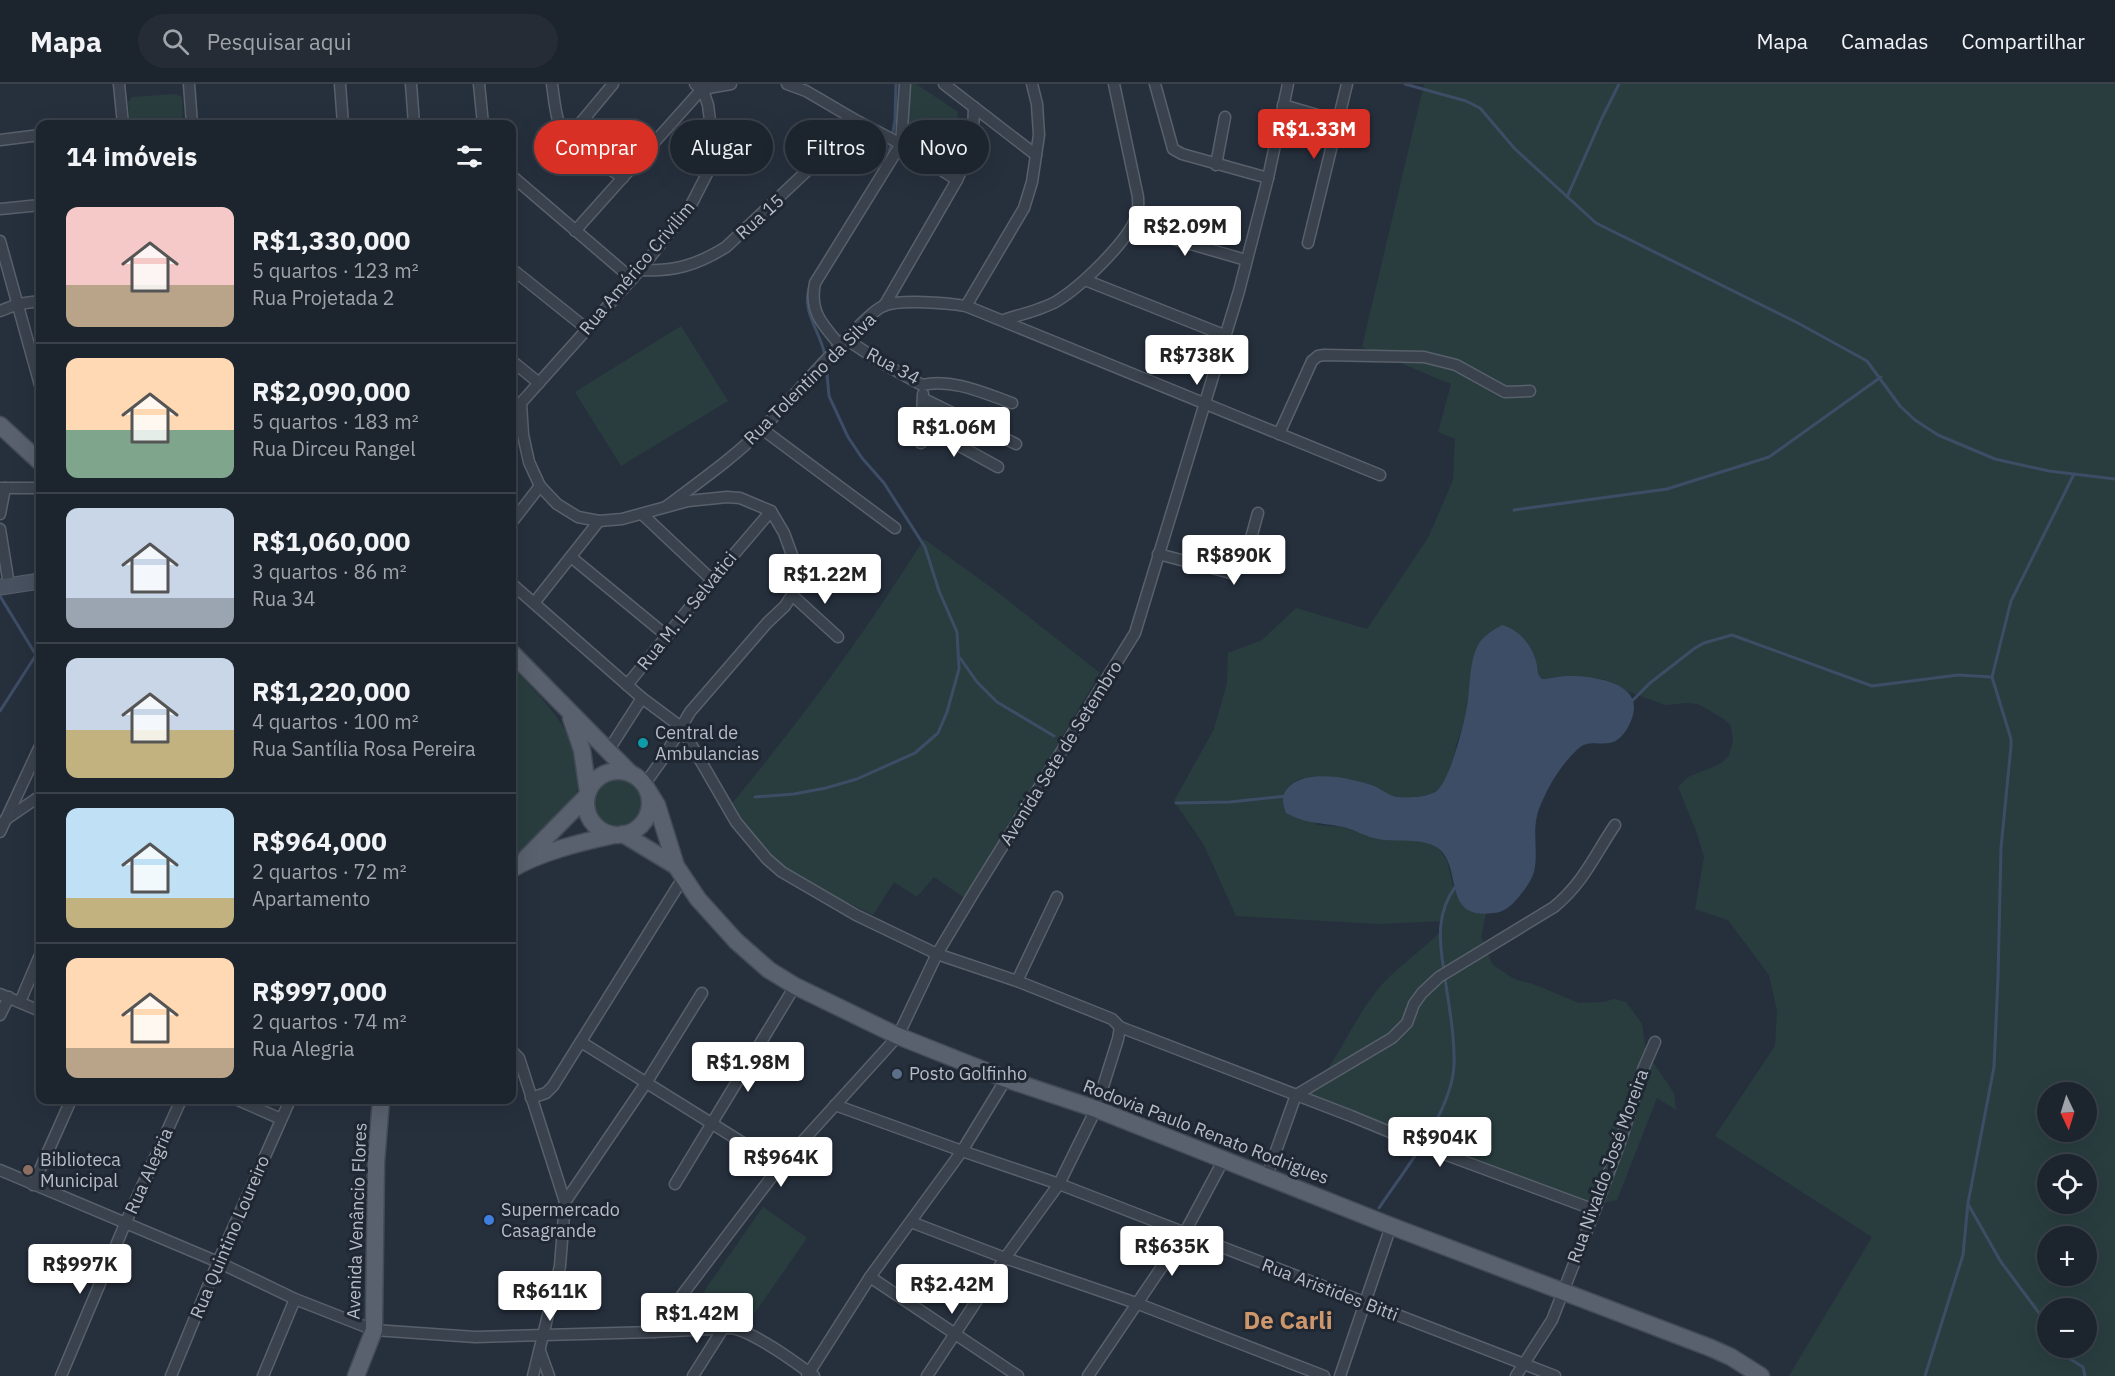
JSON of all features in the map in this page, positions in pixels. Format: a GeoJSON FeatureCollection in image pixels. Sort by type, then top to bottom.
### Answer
{"type":"FeatureCollection","features":[{"type":"Feature","properties":{"kind":"main road"},"geometry":{"type":"LineString","coordinates":[[0,425],[36,458]]}},
{"type":"Feature","properties":{"kind":"main road"},"geometry":{"type":"LineString","coordinates":[[4,586],[36,581]]}},
{"type":"Feature","properties":{"kind":"main road"},"geometry":{"type":"LineString","coordinates":[[516,657],[641,783],[657,805],[680,872]]}},
{"type":"Feature","properties":{"kind":"main road"},"geometry":{"type":"LineString","coordinates":[[570,714],[582,750],[587,794],[586,806],[592,822],[606,833],[619,835],[680,872]]}},
{"type":"Feature","properties":{"kind":"main road"},"geometry":{"type":"LineString","coordinates":[[619,771],[641,783],[649,808],[644,821],[635,830],[577,843],[518,865],[587,794],[595,780],[606,773],[619,771]]}},
{"type":"Feature","properties":{"kind":"main road","name":"Rodovia Paulo Renato Rodrigues"},"geometry":{"type":"LineString","coordinates":[[680,872],[705,908],[736,941],[769,970],[795,986],[898,1036],[1006,1078],[1096,1109],[1391,1226],[1711,1348],[1731,1357],[1761,1376]]}},
{"type":"Feature","properties":{"kind":"main road","name":"Avenida Venâncio Flores"},"geometry":{"type":"LineString","coordinates":[[356,1376],[374,1330],[376,1162],[381,1104]]}},
{"type":"Feature","properties":{"kind":"street"},"geometry":{"type":"LineString","coordinates":[[119,84],[123,120]]}},
{"type":"Feature","properties":{"kind":"street"},"geometry":{"type":"LineString","coordinates":[[189,84],[192,120]]}},
{"type":"Feature","properties":{"kind":"street"},"geometry":{"type":"LineString","coordinates":[[340,84],[344,120]]}},
{"type":"Feature","properties":{"kind":"street"},"geometry":{"type":"LineString","coordinates":[[411,84],[414,120]]}},
{"type":"Feature","properties":{"kind":"street"},"geometry":{"type":"LineString","coordinates":[[479,84],[483,120]]}},
{"type":"Feature","properties":{"kind":"street"},"geometry":{"type":"LineString","coordinates":[[552,84],[558,120]]}},
{"type":"Feature","properties":{"kind":"street"},"geometry":{"type":"LineString","coordinates":[[583,120],[613,84]]}},
{"type":"Feature","properties":{"kind":"street"},"geometry":{"type":"LineString","coordinates":[[575,231],[623,178],[698,87],[731,84]]}},
{"type":"Feature","properties":{"kind":"street"},"geometry":{"type":"LineString","coordinates":[[787,84],[806,91],[856,120]]}},
{"type":"Feature","properties":{"kind":"street"},"geometry":{"type":"LineString","coordinates":[[903,120],[905,84]]}},
{"type":"Feature","properties":{"kind":"street"},"geometry":{"type":"LineString","coordinates":[[944,84],[959,88],[974,107],[1036,155]]}},
{"type":"Feature","properties":{"kind":"street"},"geometry":{"type":"LineString","coordinates":[[966,306],[1024,208],[1032,182],[1039,135],[1032,84]]}},
{"type":"Feature","properties":{"kind":"street"},"geometry":{"type":"LineString","coordinates":[[1004,320],[1055,302],[1085,279],[1132,226],[1137,214],[1138,197],[1114,84]]}},
{"type":"Feature","properties":{"kind":"street"},"geometry":{"type":"LineString","coordinates":[[1155,84],[1173,149],[1216,165],[1268,178]]}},
{"type":"Feature","properties":{"kind":"street","name":"Avenida Sete de Setembro"},"geometry":{"type":"LineString","coordinates":[[654,1332],[780,1166],[898,1036],[937,954],[1127,648],[1142,616],[1158,554],[1246,260],[1268,178],[1288,84]]}},
{"type":"Feature","properties":{"kind":"street"},"geometry":{"type":"LineString","coordinates":[[1308,243],[1347,84]]}},
{"type":"Feature","properties":{"kind":"street","name":"Rua Américo Crivilim"},"geometry":{"type":"LineString","coordinates":[[516,409],[636,274],[691,206],[712,164],[714,151],[708,105],[698,87]]}},
{"type":"Feature","properties":{"kind":"street"},"geometry":{"type":"LineString","coordinates":[[1282,105],[1338,121]]}},
{"type":"Feature","properties":{"kind":"street"},"geometry":{"type":"LineString","coordinates":[[884,306],[957,180],[969,153],[973,134],[974,107]]}},
{"type":"Feature","properties":{"kind":"street"},"geometry":{"type":"LineString","coordinates":[[1216,165],[1225,117]]}},
{"type":"Feature","properties":{"kind":"street"},"geometry":{"type":"LineString","coordinates":[[0,140],[36,136]]}},
{"type":"Feature","properties":{"kind":"street","name":"Rua 34"},"geometry":{"type":"LineString","coordinates":[[898,149],[815,283],[812,297],[816,312],[827,330],[922,385],[948,384],[972,389],[1012,403]]}},
{"type":"Feature","properties":{"kind":"street"},"geometry":{"type":"LineString","coordinates":[[618,174],[623,178]]}},
{"type":"Feature","properties":{"kind":"street","name":"Rua 15"},"geometry":{"type":"LineString","coordinates":[[636,274],[676,269],[705,261],[726,247],[804,174]]}},
{"type":"Feature","properties":{"kind":"street"},"geometry":{"type":"LineString","coordinates":[[948,174],[957,180]]}},
{"type":"Feature","properties":{"kind":"street"},"geometry":{"type":"LineString","coordinates":[[516,179],[575,231],[636,274]]}},
{"type":"Feature","properties":{"kind":"street"},"geometry":{"type":"LineString","coordinates":[[0,209],[36,205]]}},
{"type":"Feature","properties":{"kind":"street"},"geometry":{"type":"LineString","coordinates":[[1132,226],[1246,260]]}},
{"type":"Feature","properties":{"kind":"street"},"geometry":{"type":"LineString","coordinates":[[0,241],[36,361]]}},
{"type":"Feature","properties":{"kind":"street"},"geometry":{"type":"LineString","coordinates":[[516,272],[587,329]]}},
{"type":"Feature","properties":{"kind":"street"},"geometry":{"type":"LineString","coordinates":[[1085,279],[1224,335]]}},
{"type":"Feature","properties":{"kind":"street"},"geometry":{"type":"LineString","coordinates":[[0,311],[18,304],[36,302]]}},
{"type":"Feature","properties":{"kind":"street","name":"Rua Tolentino da Silva"},"geometry":{"type":"LineString","coordinates":[[667,506],[723,463],[762,429],[843,341],[884,306],[918,302],[942,302],[966,306],[1004,320],[1203,404],[1380,475]]}},
{"type":"Feature","properties":{"kind":"street"},"geometry":{"type":"LineString","coordinates":[[1279,434],[1312,361],[1318,356],[1424,357],[1456,365],[1505,392],[1530,391]]}},
{"type":"Feature","properties":{"kind":"street"},"geometry":{"type":"LineString","coordinates":[[516,364],[539,383]]}},
{"type":"Feature","properties":{"kind":"street"},"geometry":{"type":"LineString","coordinates":[[921,443],[924,399],[922,385]]}},
{"type":"Feature","properties":{"kind":"street"},"geometry":{"type":"LineString","coordinates":[[924,399],[1016,444]]}},
{"type":"Feature","properties":{"kind":"street"},"geometry":{"type":"LineString","coordinates":[[521,403],[523,435],[529,462],[540,486],[557,504],[578,517],[599,521],[622,519],[688,501],[728,497],[753,502],[771,511],[784,533],[792,555],[795,569],[792,595],[785,606],[767,623],[690,712],[664,757],[641,783]]}},
{"type":"Feature","properties":{"kind":"street"},"geometry":{"type":"LineString","coordinates":[[922,425],[998,467]]}},
{"type":"Feature","properties":{"kind":"street"},"geometry":{"type":"LineString","coordinates":[[762,429],[895,528]]}},
{"type":"Feature","properties":{"kind":"street"},"geometry":{"type":"LineString","coordinates":[[516,517],[540,486]]}},
{"type":"Feature","properties":{"kind":"street"},"geometry":{"type":"LineString","coordinates":[[0,514],[3,488],[36,488]]}},
{"type":"Feature","properties":{"kind":"street","name":"Rua M. L. Selvatici"},"geometry":{"type":"LineString","coordinates":[[627,685],[771,511]]}},
{"type":"Feature","properties":{"kind":"street"},"geometry":{"type":"LineString","coordinates":[[1158,554],[1231,573],[1242,562],[1258,513]]}},
{"type":"Feature","properties":{"kind":"street"},"geometry":{"type":"LineString","coordinates":[[642,514],[712,580]]}},
{"type":"Feature","properties":{"kind":"street"},"geometry":{"type":"LineString","coordinates":[[534,603],[599,521]]}},
{"type":"Feature","properties":{"kind":"street"},"geometry":{"type":"LineString","coordinates":[[0,529],[4,586]]}},
{"type":"Feature","properties":{"kind":"street"},"geometry":{"type":"LineString","coordinates":[[571,557],[667,636]]}},
{"type":"Feature","properties":{"kind":"street"},"geometry":{"type":"LineString","coordinates":[[516,587],[642,698],[681,727],[736,822],[767,859],[782,872],[822,896],[937,954],[1017,981],[1112,1018],[1119,1033],[1096,1109],[1059,1184],[1005,1258],[927,1376]]}},
{"type":"Feature","properties":{"kind":"street"},"geometry":{"type":"LineString","coordinates":[[792,595],[838,637]]}},
{"type":"Feature","properties":{"kind":"street"},"geometry":{"type":"LineString","coordinates":[[608,751],[642,698]]}},
{"type":"Feature","properties":{"kind":"street"},"geometry":{"type":"LineString","coordinates":[[0,832],[36,754]]}},
{"type":"Feature","properties":{"kind":"street"},"geometry":{"type":"LineString","coordinates":[[5,820],[36,799]]}},
{"type":"Feature","properties":{"kind":"street"},"geometry":{"type":"LineString","coordinates":[[1267,1176],[1296,1095],[1392,1038],[1407,1023],[1414,1004],[1422,993],[1439,977],[1554,907],[1569,895],[1584,876],[1616,825]]}},
{"type":"Feature","properties":{"kind":"street"},"geometry":{"type":"LineString","coordinates":[[531,1098],[546,1093],[553,1086],[680,872]]}},
{"type":"Feature","properties":{"kind":"street"},"geometry":{"type":"LineString","coordinates":[[1017,981],[1057,897]]}},
{"type":"Feature","properties":{"kind":"street"},"geometry":{"type":"LineString","coordinates":[[20,1002],[36,964]]}},
{"type":"Feature","properties":{"kind":"street"},"geometry":{"type":"LineString","coordinates":[[675,1184],[795,986]]}},
{"type":"Feature","properties":{"kind":"street"},"geometry":{"type":"LineString","coordinates":[[565,1202],[646,1083],[702,993]]}},
{"type":"Feature","properties":{"kind":"street"},"geometry":{"type":"LineString","coordinates":[[0,1015],[4,996],[36,1009]]}},
{"type":"Feature","properties":{"kind":"street"},"geometry":{"type":"LineString","coordinates":[[1119,1033],[1296,1095],[1436,1151],[1595,1210]]}},
{"type":"Feature","properties":{"kind":"street"},"geometry":{"type":"LineString","coordinates":[[581,1042],[780,1166]]}},
{"type":"Feature","properties":{"kind":"street","name":"Rua Nivaldo José Moreira"},"geometry":{"type":"LineString","coordinates":[[1516,1376],[1552,1320],[1595,1210],[1622,1137],[1644,1067],[1655,1042]]}},
{"type":"Feature","properties":{"kind":"street"},"geometry":{"type":"LineString","coordinates":[[516,1055],[519,1058],[565,1202],[560,1266],[533,1376]]}},
{"type":"Feature","properties":{"kind":"street"},"geometry":{"type":"LineString","coordinates":[[0,1170],[218,1262],[295,1299],[374,1330],[475,1337],[654,1332],[724,1327],[746,1333],[810,1375],[870,1277],[962,1152],[1006,1078]]}},
{"type":"Feature","properties":{"kind":"street"},"geometry":{"type":"LineString","coordinates":[[33,1185],[69,1104]]}},
{"type":"Feature","properties":{"kind":"street","name":"Rua Alegria"},"geometry":{"type":"LineString","coordinates":[[61,1376],[125,1224],[179,1104]]}},
{"type":"Feature","properties":{"kind":"street"},"geometry":{"type":"LineString","coordinates":[[247,1104],[281,1119]]}},
{"type":"Feature","properties":{"kind":"street","name":"Rua Quintino Loureiro"},"geometry":{"type":"LineString","coordinates":[[171,1376],[218,1262],[288,1104]]}},
{"type":"Feature","properties":{"kind":"street","name":"Rua Aristides Bitti"},"geometry":{"type":"LineString","coordinates":[[835,1105],[962,1152],[1059,1184],[1555,1376]]}},
{"type":"Feature","properties":{"kind":"street"},"geometry":{"type":"LineString","coordinates":[[1088,1376],[1184,1234],[1224,1159]]}},
{"type":"Feature","properties":{"kind":"street"},"geometry":{"type":"LineString","coordinates":[[911,1222],[1005,1258],[1136,1303],[1324,1376]]}},
{"type":"Feature","properties":{"kind":"street"},"geometry":{"type":"LineString","coordinates":[[1340,1376],[1391,1226]]}},
{"type":"Feature","properties":{"kind":"street"},"geometry":{"type":"LineString","coordinates":[[870,1277],[1018,1376]]}},
{"type":"Feature","properties":{"kind":"street"},"geometry":{"type":"LineString","coordinates":[[263,1376],[295,1299]]}},
{"type":"Feature","properties":{"kind":"street"},"geometry":{"type":"LineString","coordinates":[[693,1376],[724,1327]]}},
{"type":"Feature","properties":{"kind":"street"},"geometry":{"type":"LineString","coordinates":[[540,1351],[549,1376]]}},
{"type":"Feature","properties":{"kind":"green space"},"geometry":{"type":"Polygon","coordinates":[[[900,84],[916,84],[958,112],[957,120],[900,120],[900,84]]]}},
{"type":"Feature","properties":{"kind":"green space"},"geometry":{"type":"Polygon","coordinates":[[[1424,84],[2115,84],[2115,1376],[1789,1376],[1872,1237],[1715,1136],[1775,1046],[1777,1011],[1769,975],[1728,920],[1695,909],[1704,857],[1678,787],[1688,777],[1722,763],[1729,755],[1733,742],[1731,726],[1724,719],[1698,704],[1665,705],[1624,690],[1603,679],[1564,676],[1542,679],[1538,674],[1537,665],[1529,647],[1477,647],[1464,719],[1449,774],[1435,792],[1422,796],[1400,797],[1360,782],[1320,776],[1296,781],[1287,788],[1282,799],[1317,825],[1342,827],[1377,839],[1421,841],[1438,848],[1447,860],[1454,890],[1474,913],[1486,913],[1481,937],[1492,964],[1514,979],[1533,984],[1579,1003],[1604,1002],[1614,999],[1626,1002],[1642,1024],[1646,1052],[1674,1093],[1676,1110],[1657,1098],[1617,1200],[1595,1204],[1306,1097],[1326,1072],[1375,993],[1442,930],[1442,921],[1381,924],[1236,916],[1204,845],[1174,801],[1214,729],[1227,683],[1228,653],[1262,640],[1296,608],[1367,629],[1428,538],[1453,480],[1455,439],[1438,432],[1451,384],[1362,347],[1424,84]]]}},
{"type":"Feature","properties":{"kind":"green space"},"geometry":{"type":"Polygon","coordinates":[[[175,94],[182,97],[183,120],[130,120],[128,103],[132,97],[175,94]]]}},
{"type":"Feature","properties":{"kind":"green space"},"geometry":{"type":"Polygon","coordinates":[[[681,326],[728,401],[621,466],[575,392],[681,326]]]}},
{"type":"Feature","properties":{"kind":"green space"},"geometry":{"type":"Polygon","coordinates":[[[924,539],[996,591],[1100,673],[966,899],[934,877],[917,897],[894,882],[873,915],[789,874],[723,814],[828,680],[878,610],[924,539]]]}},
{"type":"Feature","properties":{"kind":"green space"},"geometry":{"type":"Polygon","coordinates":[[[516,671],[538,694],[564,728],[579,764],[579,783],[572,801],[516,856],[516,671]]]}},
{"type":"Feature","properties":{"kind":"green space"},"geometry":{"type":"Polygon","coordinates":[[[612,776],[622,776],[632,780],[640,788],[644,803],[640,818],[632,826],[622,830],[612,830],[602,826],[594,818],[590,808],[590,798],[594,788],[602,780],[612,776]]]}},
{"type":"Feature","properties":{"kind":"green space"},"geometry":{"type":"Polygon","coordinates":[[[763,1207],[807,1238],[745,1327],[700,1297],[763,1207]]]}},
{"type":"Feature","properties":{"kind":"water"},"geometry":{"type":"Polygon","coordinates":[[[1502,625],[1520,635],[1529,645],[1535,658],[1538,674],[1542,679],[1574,676],[1608,681],[1627,691],[1634,709],[1628,726],[1620,737],[1613,742],[1583,745],[1566,761],[1550,785],[1537,817],[1534,872],[1522,893],[1515,902],[1501,911],[1477,913],[1466,908],[1459,900],[1450,866],[1445,855],[1436,847],[1415,841],[1378,839],[1343,827],[1301,820],[1286,813],[1283,798],[1287,788],[1299,780],[1320,776],[1355,780],[1399,797],[1417,797],[1435,792],[1441,786],[1452,764],[1461,734],[1475,651],[1483,638],[1502,625]]]}},
{"type":"Feature","properties":{"kind":"waterway"},"geometry":{"type":"LineString","coordinates":[[892,137],[896,84]]}},
{"type":"Feature","properties":{"kind":"waterway"},"geometry":{"type":"LineString","coordinates":[[1405,84],[1466,101],[1480,108],[1515,149],[1596,223],[1796,322],[1867,361],[1900,406],[1915,420],[1938,435],[1995,459],[2049,471],[2115,479]]}},
{"type":"Feature","properties":{"kind":"waterway"},"geometry":{"type":"LineString","coordinates":[[1567,197],[1619,84]]}},
{"type":"Feature","properties":{"kind":"waterway"},"geometry":{"type":"LineString","coordinates":[[888,157],[891,143]]}},
{"type":"Feature","properties":{"kind":"waterway"},"geometry":{"type":"LineString","coordinates":[[810,286],[809,312],[825,356]]}},
{"type":"Feature","properties":{"kind":"waterway"},"geometry":{"type":"LineString","coordinates":[[755,797],[794,794],[826,788],[857,779],[915,753],[938,733],[947,712],[959,669],[957,632],[939,591],[925,547],[884,483],[862,458],[848,437],[829,396],[826,363]]}},
{"type":"Feature","properties":{"kind":"waterway"},"geometry":{"type":"LineString","coordinates":[[1514,510],[1667,489],[1769,457],[1881,377]]}},
{"type":"Feature","properties":{"kind":"waterway"},"geometry":{"type":"LineString","coordinates":[[1925,1376],[1963,1255],[1968,1203],[1994,1067],[2001,848],[2011,739],[1992,677],[2011,601],[2074,474]]}},
{"type":"Feature","properties":{"kind":"waterway"},"geometry":{"type":"LineString","coordinates":[[0,596],[36,655],[0,711]]}},
{"type":"Feature","properties":{"kind":"waterway"},"geometry":{"type":"LineString","coordinates":[[1632,701],[1650,683],[1695,648],[1732,635],[1872,686],[1958,675],[1992,677]]}},
{"type":"Feature","properties":{"kind":"waterway"},"geometry":{"type":"LineString","coordinates":[[960,658],[977,682],[997,702],[1054,736]]}},
{"type":"Feature","properties":{"kind":"waterway"},"geometry":{"type":"LineString","coordinates":[[1176,803],[1230,802],[1287,796]]}},
{"type":"Feature","properties":{"kind":"waterway"},"geometry":{"type":"LineString","coordinates":[[1444,971],[1440,938],[1442,916],[1456,886]]}},
{"type":"Feature","properties":{"kind":"waterway"},"geometry":{"type":"LineString","coordinates":[[1379,1208],[1426,1140],[1445,1102],[1451,1083],[1454,1043],[1445,978]]}},
{"type":"Feature","properties":{"kind":"waterway"},"geometry":{"type":"LineString","coordinates":[[1968,1204],[2001,1262],[2037,1310]]}},
{"type":"Feature","properties":{"kind":"waterway"},"geometry":{"type":"LineString","coordinates":[[2069,1358],[2083,1367],[2085,1376]]}},
{"type":"Feature","properties":{"kind":"place","name":"Central de Ambulancias"},"geometry":{"type":"Point","coordinates":[643,743]}},
{"type":"Feature","properties":{"kind":"place","name":"Posto Golfinho"},"geometry":{"type":"Point","coordinates":[897,1074]}},
{"type":"Feature","properties":{"kind":"place","name":"Biblioteca Municipal"},"geometry":{"type":"Point","coordinates":[28,1170]}},
{"type":"Feature","properties":{"kind":"place","name":"Supermercado Casagrande"},"geometry":{"type":"Point","coordinates":[489,1220]}},
{"type":"Feature","properties":{"kind":"district","name":"De Carli"},"geometry":{"type":"Point","coordinates":[1288,1321]}}]}
